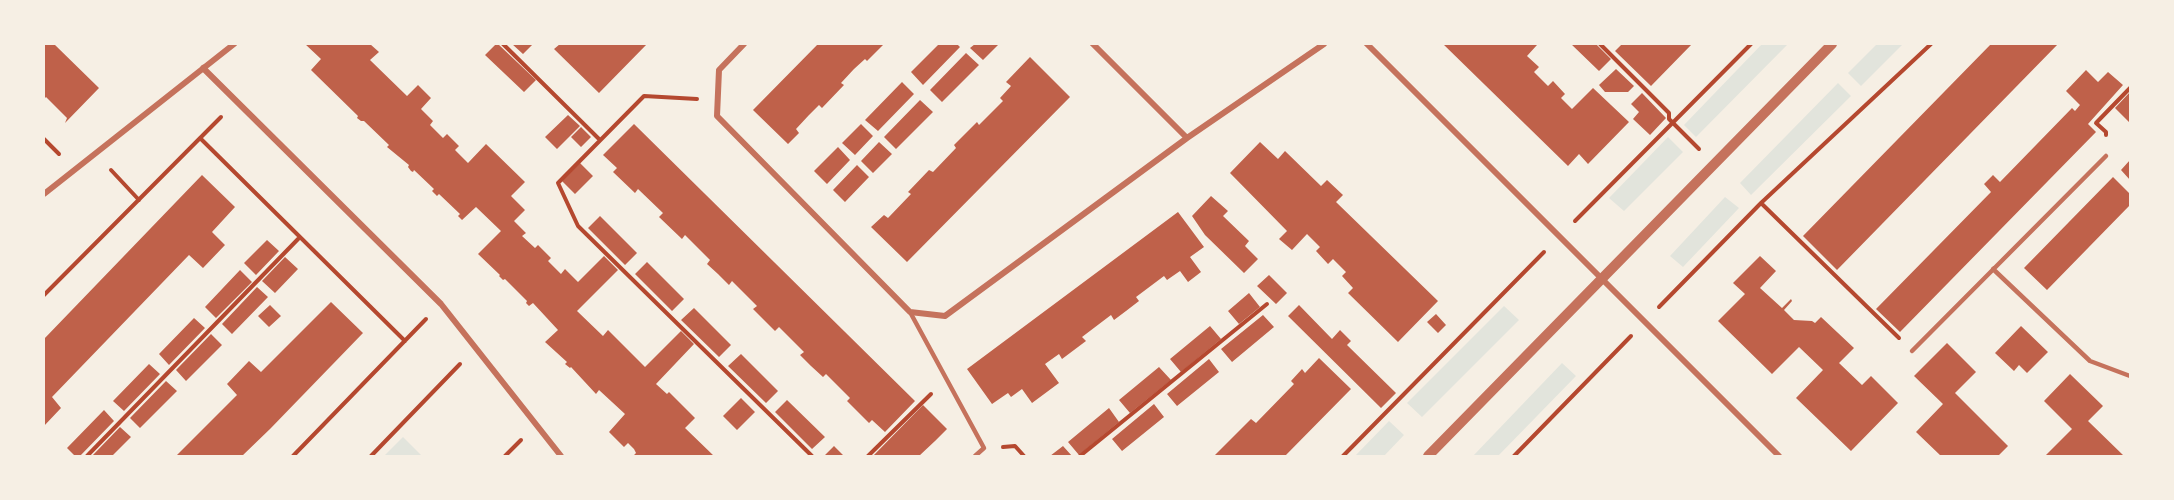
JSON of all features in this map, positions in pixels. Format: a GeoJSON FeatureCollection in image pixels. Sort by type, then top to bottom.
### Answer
{"type":"FeatureCollection","features":[{"type":"Feature","properties":{"kind":"street"},"geometry":{"type":"LineString","coordinates":[[44,194],[234,44]]}},
{"type":"Feature","properties":{"kind":"street"},"geometry":{"type":"LineString","coordinates":[[744,44],[719,70],[717,116],[910,312],[945,316],[1187,138],[1324,44]]}},
{"type":"Feature","properties":{"kind":"street"},"geometry":{"type":"LineString","coordinates":[[1093,44],[1187,138]]}},
{"type":"Feature","properties":{"kind":"street"},"geometry":{"type":"LineString","coordinates":[[1367,44],[1779,456]]}},
{"type":"Feature","properties":{"kind":"street"},"geometry":{"type":"LineString","coordinates":[[1428,456],[1832,44]]}},
{"type":"Feature","properties":{"kind":"street"},"geometry":{"type":"LineString","coordinates":[[202,68],[441,304],[561,456]]}},
{"type":"Feature","properties":{"kind":"lane"},"geometry":{"type":"LineString","coordinates":[[1912,351],[2106,156]]}},
{"type":"Feature","properties":{"kind":"lane"},"geometry":{"type":"LineString","coordinates":[[1994,269],[2090,361],[2130,376]]}},
{"type":"Feature","properties":{"kind":"lane"},"geometry":{"type":"LineString","coordinates":[[910,312],[984,448],[975,456]]}},
{"type":"Feature","properties":{"kind":"path"},"geometry":{"type":"LineString","coordinates":[[503,44],[600,140]]}},
{"type":"Feature","properties":{"kind":"path"},"geometry":{"type":"LineString","coordinates":[[1600,44],[1669,113],[1669,119],[1714,164]]}},
{"type":"Feature","properties":{"kind":"path"},"geometry":{"type":"LineString","coordinates":[[1514,456],[1761,203],[1931,44]]}},
{"type":"Feature","properties":{"kind":"path"},"geometry":{"type":"LineString","coordinates":[[2106,156],[2106,132],[2096,123],[2130,88]]}},
{"type":"Feature","properties":{"kind":"path"},"geometry":{"type":"LineString","coordinates":[[718,101],[644,96],[558,183],[578,226],[812,456]]}},
{"type":"Feature","properties":{"kind":"path"},"geometry":{"type":"LineString","coordinates":[[44,295],[237,102]]}},
{"type":"Feature","properties":{"kind":"path"},"geometry":{"type":"LineString","coordinates":[[200,138],[405,341]]}},
{"type":"Feature","properties":{"kind":"path"},"geometry":{"type":"LineString","coordinates":[[95,153],[139,200]]}},
{"type":"Feature","properties":{"kind":"path"},"geometry":{"type":"LineString","coordinates":[[1761,203],[1912,351]]}},
{"type":"Feature","properties":{"kind":"path"},"geometry":{"type":"LineString","coordinates":[[87,456],[300,237]]}},
{"type":"Feature","properties":{"kind":"path"},"geometry":{"type":"LineString","coordinates":[[293,456],[441,304]]}},
{"type":"Feature","properties":{"kind":"path"},"geometry":{"type":"LineString","coordinates":[[1080,456],[1267,304]]}},
{"type":"Feature","properties":{"kind":"path"},"geometry":{"type":"LineString","coordinates":[[371,456],[476,348]]}},
{"type":"Feature","properties":{"kind":"path"},"geometry":{"type":"LineString","coordinates":[[868,456],[946,379]]}},
{"type":"Feature","properties":{"kind":"shaded area"},"geometry":{"type":"Polygon","coordinates":[[[1762,44],[1788,44],[1696,137],[1684,125],[1762,44]]]}},
{"type":"Feature","properties":{"kind":"shaded area"},"geometry":{"type":"Polygon","coordinates":[[[1877,44],[1903,44],[1861,86],[1848,73],[1877,44]]]}},
{"type":"Feature","properties":{"kind":"shaded area"},"geometry":{"type":"Polygon","coordinates":[[[1838,83],[1851,96],[1751,195],[1740,183],[1838,83]]]}},
{"type":"Feature","properties":{"kind":"shaded area"},"geometry":{"type":"Polygon","coordinates":[[[1668,137],[1683,152],[1624,211],[1609,198],[1668,137]]]}},
{"type":"Feature","properties":{"kind":"shaded area"},"geometry":{"type":"Polygon","coordinates":[[[1725,197],[1739,208],[1683,267],[1670,256],[1725,197]]]}},
{"type":"Feature","properties":{"kind":"shaded area"},"geometry":{"type":"Polygon","coordinates":[[[1504,306],[1519,320],[1422,417],[1407,403],[1504,306]]]}},
{"type":"Feature","properties":{"kind":"shaded area"},"geometry":{"type":"Polygon","coordinates":[[[1562,363],[1576,376],[1498,456],[1473,456],[1562,363]]]}},
{"type":"Feature","properties":{"kind":"shaded area"},"geometry":{"type":"Polygon","coordinates":[[[1389,421],[1404,435],[1384,456],[1355,456],[1389,421]]]}},
{"type":"Feature","properties":{"kind":"shaded area"},"geometry":{"type":"Polygon","coordinates":[[[403,437],[422,456],[384,456],[403,437]]]}},
{"type":"Feature","properties":{"kind":"building"},"geometry":{"type":"Polygon","coordinates":[[[44,44],[54,44],[99,88],[65,123],[67,118],[46,97],[44,99],[44,44]]]}},
{"type":"Feature","properties":{"kind":"building"},"geometry":{"type":"Polygon","coordinates":[[[305,44],[370,44],[379,52],[370,60],[407,96],[418,85],[431,98],[421,109],[433,121],[430,125],[443,138],[447,134],[459,146],[455,150],[468,163],[486,144],[525,182],[511,196],[525,210],[514,221],[526,233],[522,236],[535,248],[538,245],[551,258],[548,261],[561,274],[565,269],[578,282],[604,256],[618,270],[577,311],[603,336],[608,330],[645,367],[681,331],[694,344],[656,384],[667,394],[669,392],[695,418],[685,428],[714,456],[633,456],[636,453],[628,443],[624,447],[609,432],[625,414],[599,390],[596,394],[571,367],[565,364],[567,362],[545,342],[558,330],[533,303],[529,306],[527,301],[478,254],[501,231],[476,207],[462,220],[458,216],[460,214],[439,194],[437,196],[432,191],[434,189],[414,170],[411,171],[409,165],[387,147],[389,145],[364,121],[357,118],[358,116],[311,70],[321,59],[305,44]]]}},
{"type":"Feature","properties":{"kind":"building"},"geometry":{"type":"Polygon","coordinates":[[[496,44],[536,80],[524,92],[485,55],[496,44]]]}},
{"type":"Feature","properties":{"kind":"building"},"geometry":{"type":"Polygon","coordinates":[[[512,44],[533,44],[523,54],[512,44]]]}},
{"type":"Feature","properties":{"kind":"building"},"geometry":{"type":"Polygon","coordinates":[[[560,44],[647,44],[599,93],[554,49],[560,44]]]}},
{"type":"Feature","properties":{"kind":"building"},"geometry":{"type":"Polygon","coordinates":[[[818,44],[884,44],[867,61],[865,59],[854,69],[841,83],[844,85],[822,108],[819,105],[809,115],[796,129],[799,133],[788,144],[753,110],[818,44]]]}},
{"type":"Feature","properties":{"kind":"building"},"geometry":{"type":"Polygon","coordinates":[[[939,44],[957,44],[960,47],[923,85],[911,72],[939,44]]]}},
{"type":"Feature","properties":{"kind":"building"},"geometry":{"type":"Polygon","coordinates":[[[975,44],[999,44],[983,60],[970,48],[975,44]]]}},
{"type":"Feature","properties":{"kind":"building"},"geometry":{"type":"Polygon","coordinates":[[[1443,44],[1535,44],[1537,45],[1527,56],[1539,67],[1534,72],[1548,86],[1553,81],[1565,94],[1561,98],[1572,109],[1593,88],[1629,122],[1588,164],[1579,154],[1568,166],[1443,44]]]}},
{"type":"Feature","properties":{"kind":"building"},"geometry":{"type":"Polygon","coordinates":[[[1571,44],[1596,44],[1611,59],[1599,71],[1571,44]]]}},
{"type":"Feature","properties":{"kind":"building"},"geometry":{"type":"Polygon","coordinates":[[[1622,44],[1692,44],[1651,86],[1615,51],[1622,44]]]}},
{"type":"Feature","properties":{"kind":"building"},"geometry":{"type":"Polygon","coordinates":[[[1991,44],[2058,44],[1837,270],[1803,236],[1991,44]]]}},
{"type":"Feature","properties":{"kind":"building"},"geometry":{"type":"Polygon","coordinates":[[[966,53],[979,65],[942,102],[930,90],[966,53]]]}},
{"type":"Feature","properties":{"kind":"building"},"geometry":{"type":"Polygon","coordinates":[[[1030,57],[1070,97],[907,262],[871,227],[884,215],[888,218],[911,194],[908,192],[929,170],[933,172],[956,148],[954,145],[977,122],[979,125],[1003,101],[1000,98],[1011,86],[1006,82],[1030,57]]]}},
{"type":"Feature","properties":{"kind":"building"},"geometry":{"type":"Polygon","coordinates":[[[1616,69],[1634,86],[1628,92],[1605,92],[1599,85],[1616,69]]]}},
{"type":"Feature","properties":{"kind":"building"},"geometry":{"type":"Polygon","coordinates":[[[2086,70],[2098,82],[2108,72],[2123,85],[2088,124],[2096,132],[1900,332],[1876,309],[1991,192],[1984,184],[1993,175],[2000,182],[2072,108],[2075,111],[2080,105],[2066,91],[2086,70]]]}},
{"type":"Feature","properties":{"kind":"building"},"geometry":{"type":"Polygon","coordinates":[[[902,82],[914,94],[878,131],[865,120],[902,82]]]}},
{"type":"Feature","properties":{"kind":"building"},"geometry":{"type":"Polygon","coordinates":[[[2130,92],[2130,123],[2115,108],[2130,92]]]}},
{"type":"Feature","properties":{"kind":"building"},"geometry":{"type":"Polygon","coordinates":[[[1642,93],[1666,118],[1650,135],[1633,119],[1639,112],[1631,104],[1642,93]]]}},
{"type":"Feature","properties":{"kind":"building"},"geometry":{"type":"Polygon","coordinates":[[[920,100],[933,112],[896,149],[884,137],[920,100]]]}},
{"type":"Feature","properties":{"kind":"building"},"geometry":{"type":"Polygon","coordinates":[[[568,115],[580,126],[557,149],[545,137],[568,115]]]}},
{"type":"Feature","properties":{"kind":"building"},"geometry":{"type":"Polygon","coordinates":[[[634,124],[915,401],[885,432],[872,420],[869,423],[847,401],[850,398],[826,374],[823,377],[811,366],[800,355],[804,352],[779,327],[775,331],[753,309],[757,306],[732,281],[729,285],[707,264],[710,260],[685,235],[682,239],[659,217],[663,213],[638,189],[635,193],[613,172],[617,168],[603,155],[634,124]]]}},
{"type":"Feature","properties":{"kind":"building"},"geometry":{"type":"Polygon","coordinates":[[[861,124],[873,136],[855,155],[842,143],[861,124]]]}},
{"type":"Feature","properties":{"kind":"building"},"geometry":{"type":"Polygon","coordinates":[[[581,127],[591,137],[581,147],[571,137],[581,127]]]}},
{"type":"Feature","properties":{"kind":"building"},"geometry":{"type":"Polygon","coordinates":[[[879,142],[892,154],[873,173],[861,161],[879,142]]]}},
{"type":"Feature","properties":{"kind":"building"},"geometry":{"type":"Polygon","coordinates":[[[1260,142],[1278,159],[1285,151],[1321,186],[1327,180],[1343,195],[1336,202],[1438,301],[1398,342],[1348,293],[1353,288],[1342,276],[1346,272],[1333,259],[1328,264],[1316,251],[1320,247],[1307,234],[1292,250],[1279,239],[1287,231],[1230,173],[1260,142]]]}},
{"type":"Feature","properties":{"kind":"building"},"geometry":{"type":"Polygon","coordinates":[[[838,147],[850,160],[827,184],[814,171],[838,147]]]}},
{"type":"Feature","properties":{"kind":"building"},"geometry":{"type":"Polygon","coordinates":[[[2130,160],[2130,180],[2121,170],[2130,160]]]}},
{"type":"Feature","properties":{"kind":"building"},"geometry":{"type":"Polygon","coordinates":[[[580,163],[593,176],[575,194],[562,181],[580,163]]]}},
{"type":"Feature","properties":{"kind":"building"},"geometry":{"type":"Polygon","coordinates":[[[857,165],[869,177],[845,202],[833,190],[857,165]]]}},
{"type":"Feature","properties":{"kind":"building"},"geometry":{"type":"Polygon","coordinates":[[[202,175],[235,207],[212,232],[225,245],[203,268],[189,255],[52,397],[61,408],[44,426],[44,339],[202,175]]]}},
{"type":"Feature","properties":{"kind":"building"},"geometry":{"type":"Polygon","coordinates":[[[2113,177],[2130,194],[2130,205],[2047,290],[2024,268],[2113,177]]]}},
{"type":"Feature","properties":{"kind":"building"},"geometry":{"type":"Polygon","coordinates":[[[1211,196],[1228,211],[1223,216],[1249,241],[1245,246],[1258,259],[1244,273],[1205,235],[1192,216],[1211,196]]]}},
{"type":"Feature","properties":{"kind":"building"},"geometry":{"type":"Polygon","coordinates":[[[1178,212],[1204,247],[1190,257],[1201,272],[1188,282],[1180,271],[1167,280],[1164,276],[1136,297],[1139,301],[1114,320],[1111,315],[1082,337],[1086,341],[1062,359],[1059,354],[1045,364],[1059,383],[1032,403],[1022,389],[1011,397],[1008,393],[992,404],[967,369],[1178,212]]]}},
{"type":"Feature","properties":{"kind":"building"},"geometry":{"type":"Polygon","coordinates":[[[600,216],[637,253],[625,265],[588,228],[600,216]]]}},
{"type":"Feature","properties":{"kind":"building"},"geometry":{"type":"Polygon","coordinates":[[[267,240],[279,251],[256,275],[244,263],[267,240]]]}},
{"type":"Feature","properties":{"kind":"building"},"geometry":{"type":"Polygon","coordinates":[[[1760,256],[1776,271],[1760,288],[1782,308],[1791,299],[1792,301],[1784,310],[1794,320],[1815,323],[1821,317],[1854,348],[1839,363],[1862,385],[1871,376],[1898,403],[1851,451],[1796,398],[1823,370],[1799,347],[1772,374],[1718,321],[1745,294],[1733,283],[1760,256]]]}},
{"type":"Feature","properties":{"kind":"building"},"geometry":{"type":"Polygon","coordinates":[[[285,257],[298,269],[275,293],[262,281],[285,257]]]}},
{"type":"Feature","properties":{"kind":"building"},"geometry":{"type":"Polygon","coordinates":[[[647,262],[684,299],[672,311],[635,274],[647,262]]]}},
{"type":"Feature","properties":{"kind":"building"},"geometry":{"type":"Polygon","coordinates":[[[240,270],[252,282],[216,318],[205,307],[240,270]]]}},
{"type":"Feature","properties":{"kind":"building"},"geometry":{"type":"Polygon","coordinates":[[[1269,275],[1287,293],[1276,304],[1257,286],[1269,275]]]}},
{"type":"Feature","properties":{"kind":"building"},"geometry":{"type":"Polygon","coordinates":[[[257,287],[268,297],[232,334],[222,324],[257,287]]]}},
{"type":"Feature","properties":{"kind":"building"},"geometry":{"type":"Polygon","coordinates":[[[1249,293],[1260,307],[1239,324],[1228,311],[1249,293]]]}},
{"type":"Feature","properties":{"kind":"building"},"geometry":{"type":"Polygon","coordinates":[[[331,302],[363,333],[270,429],[242,456],[176,456],[237,395],[227,384],[249,361],[261,372],[331,302]]]}},
{"type":"Feature","properties":{"kind":"building"},"geometry":{"type":"Polygon","coordinates":[[[270,305],[281,316],[269,327],[258,316],[270,305]]]}},
{"type":"Feature","properties":{"kind":"building"},"geometry":{"type":"Polygon","coordinates":[[[1299,305],[1332,339],[1340,330],[1351,341],[1347,345],[1396,393],[1381,408],[1288,316],[1299,305]]]}},
{"type":"Feature","properties":{"kind":"building"},"geometry":{"type":"Polygon","coordinates":[[[694,308],[731,345],[719,357],[681,320],[694,308]]]}},
{"type":"Feature","properties":{"kind":"building"},"geometry":{"type":"Polygon","coordinates":[[[1436,314],[1446,325],[1438,333],[1427,322],[1436,314]]]}},
{"type":"Feature","properties":{"kind":"building"},"geometry":{"type":"Polygon","coordinates":[[[1263,315],[1274,327],[1232,362],[1221,349],[1263,315]]]}},
{"type":"Feature","properties":{"kind":"building"},"geometry":{"type":"Polygon","coordinates":[[[194,318],[205,328],[169,365],[159,354],[194,318]]]}},
{"type":"Feature","properties":{"kind":"building"},"geometry":{"type":"Polygon","coordinates":[[[1210,326],[1221,339],[1181,372],[1170,359],[1210,326]]]}},
{"type":"Feature","properties":{"kind":"building"},"geometry":{"type":"Polygon","coordinates":[[[2021,326],[2048,352],[2027,373],[2019,365],[2014,371],[1995,353],[2021,326]]]}},
{"type":"Feature","properties":{"kind":"building"},"geometry":{"type":"Polygon","coordinates":[[[211,334],[222,345],[186,381],[176,370],[211,334]]]}},
{"type":"Feature","properties":{"kind":"building"},"geometry":{"type":"Polygon","coordinates":[[[1947,343],[1976,372],[1955,393],[2008,446],[1998,456],[1941,456],[1916,432],[1943,404],[1914,376],[1947,343]]]}},
{"type":"Feature","properties":{"kind":"building"},"geometry":{"type":"Polygon","coordinates":[[[741,354],[778,391],[766,403],[728,366],[741,354]]]}},
{"type":"Feature","properties":{"kind":"building"},"geometry":{"type":"Polygon","coordinates":[[[1319,358],[1351,389],[1285,456],[1214,456],[1251,419],[1256,423],[1294,384],[1291,381],[1302,369],[1305,373],[1319,358]]]}},
{"type":"Feature","properties":{"kind":"building"},"geometry":{"type":"Polygon","coordinates":[[[1209,359],[1219,372],[1177,406],[1167,394],[1209,359]]]}},
{"type":"Feature","properties":{"kind":"building"},"geometry":{"type":"Polygon","coordinates":[[[149,364],[160,374],[124,411],[113,401],[149,364]]]}},
{"type":"Feature","properties":{"kind":"building"},"geometry":{"type":"Polygon","coordinates":[[[1159,367],[1171,380],[1130,413],[1119,400],[1159,367]]]}},
{"type":"Feature","properties":{"kind":"building"},"geometry":{"type":"Polygon","coordinates":[[[2070,374],[2103,406],[2088,421],[2124,456],[2045,456],[2072,429],[2044,401],[2070,374]]]}},
{"type":"Feature","properties":{"kind":"building"},"geometry":{"type":"Polygon","coordinates":[[[166,381],[177,391],[140,428],[130,418],[166,381]]]}},
{"type":"Feature","properties":{"kind":"building"},"geometry":{"type":"Polygon","coordinates":[[[741,398],[755,412],[737,430],[723,416],[741,398]]]}},
{"type":"Feature","properties":{"kind":"building"},"geometry":{"type":"Polygon","coordinates":[[[787,400],[825,437],[812,449],[775,412],[787,400]]]}},
{"type":"Feature","properties":{"kind":"building"},"geometry":{"type":"Polygon","coordinates":[[[1154,404],[1164,417],[1122,451],[1112,439],[1154,404]]]}},
{"type":"Feature","properties":{"kind":"building"},"geometry":{"type":"Polygon","coordinates":[[[923,405],[947,429],[919,456],[873,456],[923,405]]]}},
{"type":"Feature","properties":{"kind":"building"},"geometry":{"type":"Polygon","coordinates":[[[1109,408],[1119,422],[1079,455],[1068,442],[1109,408]]]}},
{"type":"Feature","properties":{"kind":"building"},"geometry":{"type":"Polygon","coordinates":[[[104,410],[114,421],[80,456],[75,456],[67,448],[104,410]]]}},
{"type":"Feature","properties":{"kind":"building"},"geometry":{"type":"Polygon","coordinates":[[[120,427],[131,437],[112,456],[92,456],[120,427]]]}},
{"type":"Feature","properties":{"kind":"building"},"geometry":{"type":"Polygon","coordinates":[[[834,446],[844,456],[824,456],[834,446]]]}},
{"type":"Feature","properties":{"kind":"building"},"geometry":{"type":"Polygon","coordinates":[[[1063,446],[1072,456],[1050,456],[1063,446]]]}}]}
